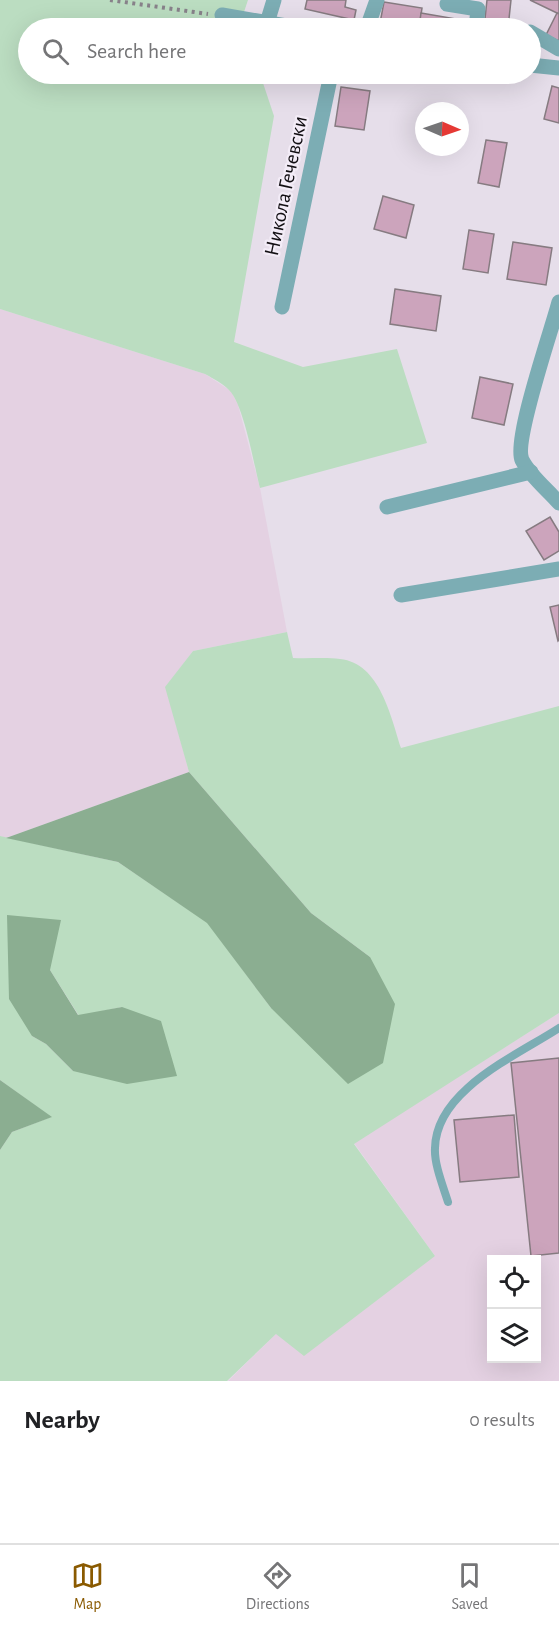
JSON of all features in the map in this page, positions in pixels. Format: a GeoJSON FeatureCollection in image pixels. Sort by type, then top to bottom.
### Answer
{"type":"FeatureCollection","features":[{"type":"Feature","properties":{"kind":"street"},"geometry":{"type":"LineString","coordinates":[[269,18],[274,0]]}},
{"type":"Feature","properties":{"kind":"street"},"geometry":{"type":"LineString","coordinates":[[371,18],[377,0]]}},
{"type":"Feature","properties":{"kind":"street"},"geometry":{"type":"LineString","coordinates":[[447,4],[479,5]]}},
{"type":"Feature","properties":{"kind":"street"},"geometry":{"type":"LineString","coordinates":[[222,15],[239,18]]}},
{"type":"Feature","properties":{"kind":"street"},"geometry":{"type":"LineString","coordinates":[[541,38],[559,49]]}},
{"type":"Feature","properties":{"kind":"street"},"geometry":{"type":"LineString","coordinates":[[541,65],[556,66]]}},
{"type":"Feature","properties":{"kind":"street","name":"Никола Гечевски"},"geometry":{"type":"LineString","coordinates":[[282,307],[329,84]]}},
{"type":"Feature","properties":{"kind":"street"},"geometry":{"type":"LineString","coordinates":[[559,302],[522,440],[522,461],[559,503]]}},
{"type":"Feature","properties":{"kind":"street"},"geometry":{"type":"LineString","coordinates":[[387,507],[531,472]]}},
{"type":"Feature","properties":{"kind":"street"},"geometry":{"type":"LineString","coordinates":[[402,595],[559,569]]}},
{"type":"Feature","properties":{"kind":"lane"},"geometry":{"type":"LineString","coordinates":[[448,1202],[435,1148],[443,1114],[460,1092],[559,1028]]}},
{"type":"Feature","properties":{"kind":"path"},"geometry":{"type":"LineString","coordinates":[[110,0],[222,15]]}},
{"type":"Feature","properties":{"kind":"shaded area"},"geometry":{"type":"Polygon","coordinates":[[[0,309],[205,374],[231,391],[238,405],[260,488],[287,632],[193,651],[166,687],[189,772],[6,838],[0,836],[0,309]]]}},
{"type":"Feature","properties":{"kind":"shaded area"},"geometry":{"type":"Polygon","coordinates":[[[559,1013],[559,1381],[228,1381],[276,1334],[435,1256],[354,1143],[559,1013]]]}},
{"type":"Feature","properties":{"kind":"green space"},"geometry":{"type":"Polygon","coordinates":[[[0,0],[248,0],[242,18],[18,18],[18,84],[263,84],[274,116],[234,342],[303,367],[397,349],[427,443],[260,488],[239,408],[229,390],[221,383],[205,374],[0,309],[0,0]]]}},
{"type":"Feature","properties":{"kind":"green space"},"geometry":{"type":"Polygon","coordinates":[[[287,632],[293,658],[334,658],[354,663],[365,670],[382,693],[401,748],[559,706],[559,1013],[354,1144],[435,1256],[304,1356],[276,1334],[227,1381],[0,1381],[0,1150],[12,1132],[51,1117],[0,1080],[0,836],[118,862],[208,923],[271,1008],[370,957],[311,913],[189,772],[165,687],[193,651],[287,632]],[[50,970],[32,1036],[46,1044],[73,1071],[122,1007],[79,1016],[50,970]]]}},
{"type":"Feature","properties":{"kind":"green space"},"geometry":{"type":"Polygon","coordinates":[[[189,772],[311,913],[370,957],[395,1004],[383,1063],[348,1084],[271,1008],[207,923],[118,862],[6,838],[189,772]]]}},
{"type":"Feature","properties":{"kind":"green space"},"geometry":{"type":"Polygon","coordinates":[[[7,915],[61,920],[50,970],[78,1015],[122,1007],[161,1021],[177,1076],[127,1084],[73,1071],[46,1044],[32,1036],[9,999],[7,915]]]}},
{"type":"Feature","properties":{"kind":"green space"},"geometry":{"type":"Polygon","coordinates":[[[0,1080],[52,1117],[12,1132],[0,1150],[0,1080]]]}},
{"type":"Feature","properties":{"kind":"building"},"geometry":{"type":"Polygon","coordinates":[[[307,0],[346,0],[345,7],[356,10],[354,18],[345,18],[305,9],[307,0]]]}},
{"type":"Feature","properties":{"kind":"building"},"geometry":{"type":"Polygon","coordinates":[[[487,0],[511,0],[509,18],[485,18],[487,0]]]}},
{"type":"Feature","properties":{"kind":"building"},"geometry":{"type":"Polygon","coordinates":[[[530,0],[559,0],[559,14],[557,13],[530,0]]]}},
{"type":"Feature","properties":{"kind":"building"},"geometry":{"type":"Polygon","coordinates":[[[384,2],[422,8],[420,18],[381,18],[384,2]]]}},
{"type":"Feature","properties":{"kind":"building"},"geometry":{"type":"Polygon","coordinates":[[[421,13],[450,18],[420,18],[421,13]]]}},
{"type":"Feature","properties":{"kind":"building"},"geometry":{"type":"Polygon","coordinates":[[[557,13],[559,14],[559,41],[546,35],[557,13]]]}},
{"type":"Feature","properties":{"kind":"building"},"geometry":{"type":"Polygon","coordinates":[[[552,86],[559,88],[559,123],[544,119],[552,86]]]}},
{"type":"Feature","properties":{"kind":"building"},"geometry":{"type":"Polygon","coordinates":[[[341,87],[370,91],[364,130],[335,126],[341,87]]]}},
{"type":"Feature","properties":{"kind":"building"},"geometry":{"type":"Polygon","coordinates":[[[486,140],[507,143],[499,187],[478,183],[486,140]]]}},
{"type":"Feature","properties":{"kind":"building"},"geometry":{"type":"Polygon","coordinates":[[[383,196],[414,205],[406,238],[374,229],[383,196]]]}},
{"type":"Feature","properties":{"kind":"building"},"geometry":{"type":"Polygon","coordinates":[[[469,230],[494,234],[488,273],[463,269],[469,230]]]}},
{"type":"Feature","properties":{"kind":"building"},"geometry":{"type":"Polygon","coordinates":[[[513,242],[552,248],[546,285],[507,279],[513,242]]]}},
{"type":"Feature","properties":{"kind":"building"},"geometry":{"type":"Polygon","coordinates":[[[395,289],[441,296],[436,331],[390,324],[395,289]]]}},
{"type":"Feature","properties":{"kind":"building"},"geometry":{"type":"Polygon","coordinates":[[[480,377],[513,384],[504,425],[472,418],[480,377]]]}},
{"type":"Feature","properties":{"kind":"building"},"geometry":{"type":"Polygon","coordinates":[[[550,517],[559,532],[559,551],[544,560],[526,531],[550,517]]]}},
{"type":"Feature","properties":{"kind":"building"},"geometry":{"type":"Polygon","coordinates":[[[559,605],[559,640],[558,641],[550,607],[559,605]]]}},
{"type":"Feature","properties":{"kind":"building"},"geometry":{"type":"Polygon","coordinates":[[[559,1058],[559,1253],[531,1255],[511,1063],[559,1058]]]}},
{"type":"Feature","properties":{"kind":"building"},"geometry":{"type":"Polygon","coordinates":[[[514,1115],[519,1177],[460,1182],[454,1120],[514,1115]]]}}]}
